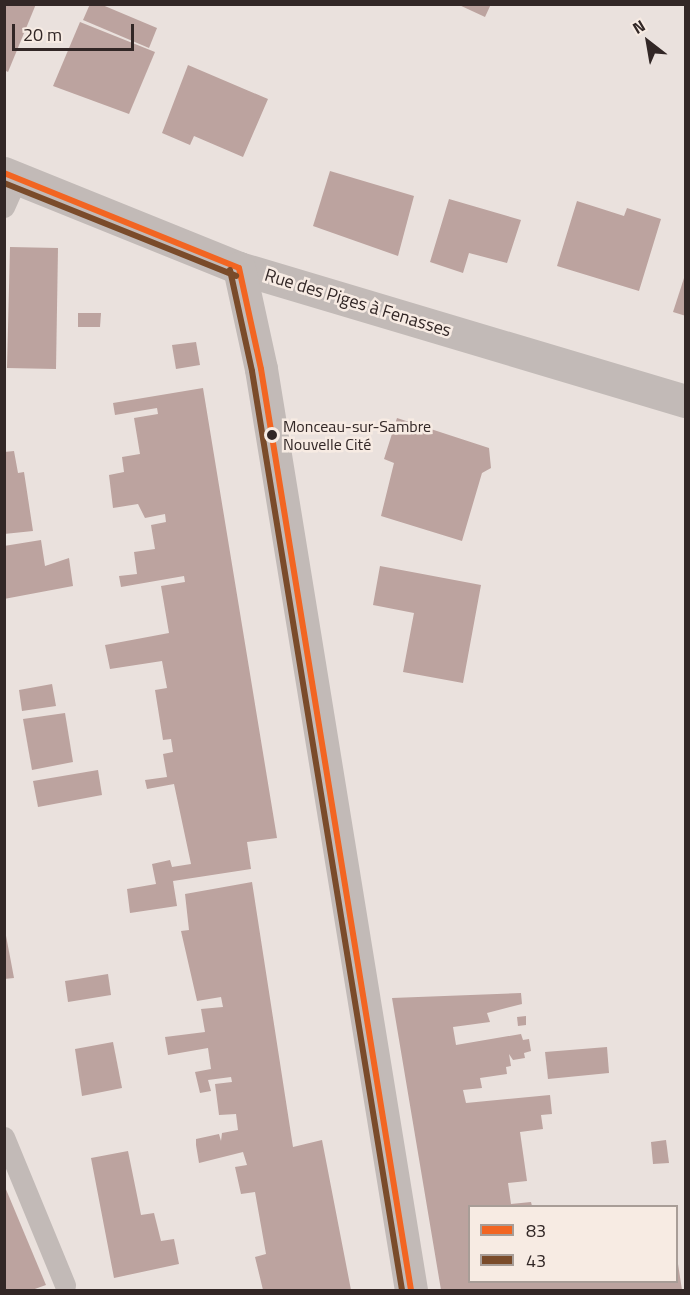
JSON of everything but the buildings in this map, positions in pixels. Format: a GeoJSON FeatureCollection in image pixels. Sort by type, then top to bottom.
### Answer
{"type":"FeatureCollection","features":[{"type":"Feature","properties":{"kind":"street","name":"Rue des Piges à Fenasses"},"geometry":{"type":"LineString","coordinates":[[9,186],[239,268],[686,401]]}},
{"type":"Feature","properties":{"kind":"street"},"geometry":{"type":"LineString","coordinates":[[239,268],[263,380],[411,1290]]}},
{"type":"Feature","properties":{"kind":"lane"},"geometry":{"type":"LineString","coordinates":[[4,1137],[65,1285]]}},
{"type":"Feature","properties":{"kind":"transit line","name":"83"},"geometry":{"type":"LineString","coordinates":[[4,173],[239,268]]}},
{"type":"Feature","properties":{"kind":"transit line","name":"43"},"geometry":{"type":"LineString","coordinates":[[4,183],[236,276]]}},
{"type":"Feature","properties":{"kind":"transit line","name":"83"},"geometry":{"type":"LineString","coordinates":[[239,268],[261,369],[411,1290]]}},
{"type":"Feature","properties":{"kind":"transit line","name":"43"},"geometry":{"type":"LineString","coordinates":[[230,270],[252,371],[402,1290]]}},
{"type":"Feature","properties":{"kind":"place","name":"Monceau-sur-Sambre Nouvelle Cité"},"geometry":{"type":"Point","coordinates":[272,435]}}]}
